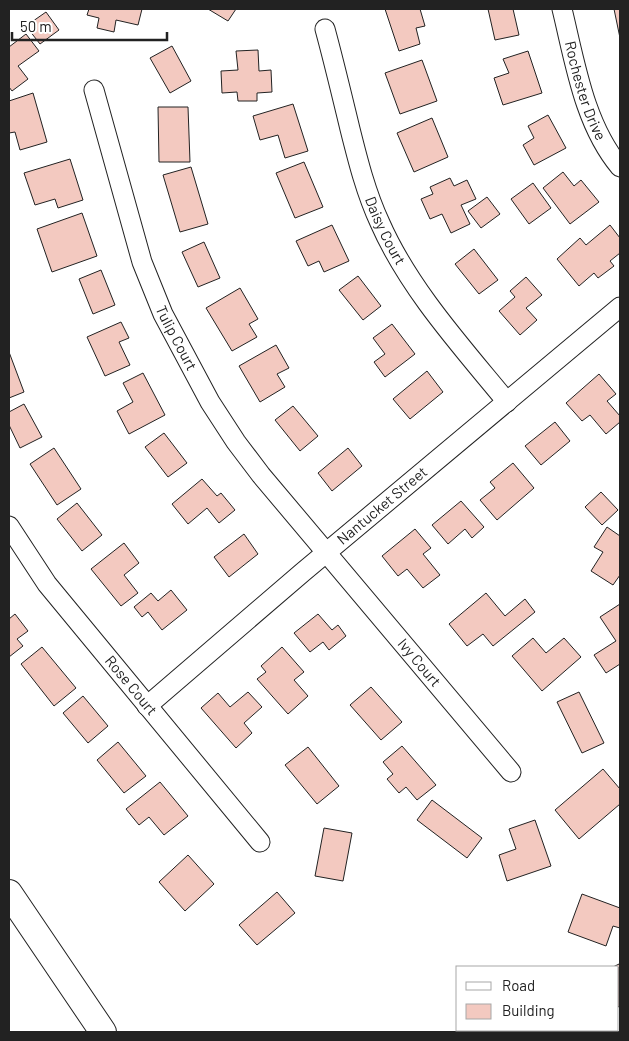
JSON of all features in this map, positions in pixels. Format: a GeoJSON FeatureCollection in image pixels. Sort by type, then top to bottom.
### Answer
{"type":"FeatureCollection","features":[{"type":"Feature","properties":{"kind":"street","name":"Rochester Drive"},"geometry":{"type":"LineString","coordinates":[[562,9],[579,79],[591,116],[600,137],[620,167]]}},
{"type":"Feature","properties":{"kind":"street","name":"Daisy Court"},"geometry":{"type":"LineString","coordinates":[[326,29],[358,160],[379,223],[392,247],[432,309],[507,402]]}},
{"type":"Feature","properties":{"kind":"street","name":"Tulip Court"},"geometry":{"type":"LineString","coordinates":[[94,90],[142,262],[163,314],[179,346],[210,402],[236,442],[327,553]]}},
{"type":"Feature","properties":{"kind":"street","name":"Nantucket Street"},"geometry":{"type":"LineString","coordinates":[[147,706],[620,307]]}},
{"type":"Feature","properties":{"kind":"street","name":"Rose Court"},"geometry":{"type":"LineString","coordinates":[[9,526],[47,584],[260,842]]}},
{"type":"Feature","properties":{"kind":"street","name":"Ivy Court"},"geometry":{"type":"LineString","coordinates":[[327,553],[511,772]]}},
{"type":"Feature","properties":{"kind":"street"},"geometry":{"type":"LineString","coordinates":[[9,893],[103,1032]]}},
{"type":"Feature","properties":{"kind":"building"},"geometry":{"type":"Polygon","coordinates":[[[89,9],[142,9],[138,25],[116,20],[114,32],[97,28],[99,18],[87,15],[89,9]]]}},
{"type":"Feature","properties":{"kind":"building"},"geometry":{"type":"Polygon","coordinates":[[[208,9],[236,9],[228,21],[208,9]]]}},
{"type":"Feature","properties":{"kind":"building"},"geometry":{"type":"Polygon","coordinates":[[[385,9],[420,9],[425,26],[416,28],[420,44],[399,51],[385,9]]]}},
{"type":"Feature","properties":{"kind":"building"},"geometry":{"type":"Polygon","coordinates":[[[488,9],[513,9],[519,35],[495,40],[488,9]]]}},
{"type":"Feature","properties":{"kind":"building"},"geometry":{"type":"Polygon","coordinates":[[[614,9],[620,9],[620,38],[614,9]]]}},
{"type":"Feature","properties":{"kind":"building"},"geometry":{"type":"Polygon","coordinates":[[[46,12],[59,30],[40,44],[26,26],[46,12]]]}},
{"type":"Feature","properties":{"kind":"building"},"geometry":{"type":"Polygon","coordinates":[[[26,34],[39,51],[18,66],[28,79],[12,91],[9,87],[9,47],[26,34]]]}},
{"type":"Feature","properties":{"kind":"building"},"geometry":{"type":"Polygon","coordinates":[[[172,46],[191,81],[170,93],[150,58],[172,46]]]}},
{"type":"Feature","properties":{"kind":"building"},"geometry":{"type":"Polygon","coordinates":[[[258,50],[259,71],[271,70],[272,92],[257,93],[257,101],[238,101],[237,92],[222,93],[221,71],[238,70],[236,51],[258,50]]]}},
{"type":"Feature","properties":{"kind":"building"},"geometry":{"type":"Polygon","coordinates":[[[528,51],[542,93],[503,105],[494,78],[509,73],[503,59],[528,51]]]}},
{"type":"Feature","properties":{"kind":"building"},"geometry":{"type":"Polygon","coordinates":[[[422,60],[437,101],[400,114],[385,73],[422,60]]]}},
{"type":"Feature","properties":{"kind":"building"},"geometry":{"type":"Polygon","coordinates":[[[33,93],[47,142],[20,150],[15,132],[9,133],[9,101],[33,93]]]}},
{"type":"Feature","properties":{"kind":"building"},"geometry":{"type":"Polygon","coordinates":[[[293,104],[308,151],[285,158],[278,135],[260,140],[253,116],[293,104]]]}},
{"type":"Feature","properties":{"kind":"building"},"geometry":{"type":"Polygon","coordinates":[[[158,107],[188,107],[190,162],[159,162],[158,107]]]}},
{"type":"Feature","properties":{"kind":"building"},"geometry":{"type":"Polygon","coordinates":[[[548,115],[566,148],[534,165],[523,145],[534,138],[528,126],[548,115]]]}},
{"type":"Feature","properties":{"kind":"building"},"geometry":{"type":"Polygon","coordinates":[[[432,118],[448,157],[414,172],[397,133],[432,118]]]}},
{"type":"Feature","properties":{"kind":"building"},"geometry":{"type":"Polygon","coordinates":[[[70,159],[83,200],[58,208],[55,199],[35,205],[24,173],[70,159]]]}},
{"type":"Feature","properties":{"kind":"building"},"geometry":{"type":"Polygon","coordinates":[[[304,162],[323,207],[295,218],[276,173],[304,162]]]}},
{"type":"Feature","properties":{"kind":"building"},"geometry":{"type":"Polygon","coordinates":[[[191,167],[208,224],[180,232],[163,175],[191,167]]]}},
{"type":"Feature","properties":{"kind":"building"},"geometry":{"type":"Polygon","coordinates":[[[563,172],[574,186],[581,180],[599,202],[570,224],[543,188],[563,172]]]}},
{"type":"Feature","properties":{"kind":"building"},"geometry":{"type":"Polygon","coordinates":[[[450,178],[454,186],[467,180],[476,199],[461,205],[470,224],[451,233],[442,214],[430,219],[421,199],[433,194],[430,187],[450,178]]]}},
{"type":"Feature","properties":{"kind":"building"},"geometry":{"type":"Polygon","coordinates":[[[533,183],[551,208],[529,224],[511,199],[533,183]]]}},
{"type":"Feature","properties":{"kind":"building"},"geometry":{"type":"Polygon","coordinates":[[[487,197],[500,214],[481,228],[468,211],[487,197]]]}},
{"type":"Feature","properties":{"kind":"building"},"geometry":{"type":"Polygon","coordinates":[[[82,213],[97,256],[52,272],[37,229],[82,213]]]}},
{"type":"Feature","properties":{"kind":"building"},"geometry":{"type":"Polygon","coordinates":[[[332,225],[349,261],[324,272],[319,261],[308,266],[296,241],[332,225]]]}},
{"type":"Feature","properties":{"kind":"building"},"geometry":{"type":"Polygon","coordinates":[[[610,225],[620,238],[620,253],[610,261],[614,266],[598,278],[594,273],[579,286],[557,259],[580,238],[586,245],[610,225]]]}},
{"type":"Feature","properties":{"kind":"building"},"geometry":{"type":"Polygon","coordinates":[[[204,242],[220,278],[198,287],[182,252],[204,242]]]}},
{"type":"Feature","properties":{"kind":"building"},"geometry":{"type":"Polygon","coordinates":[[[474,249],[498,280],[479,294],[455,264],[474,249]]]}},
{"type":"Feature","properties":{"kind":"building"},"geometry":{"type":"Polygon","coordinates":[[[101,270],[115,305],[93,314],[79,279],[101,270]]]}},
{"type":"Feature","properties":{"kind":"building"},"geometry":{"type":"Polygon","coordinates":[[[358,276],[381,306],[363,320],[339,290],[358,276]]]}},
{"type":"Feature","properties":{"kind":"building"},"geometry":{"type":"Polygon","coordinates":[[[526,277],[542,295],[526,308],[537,320],[520,335],[499,311],[515,297],[510,291],[526,277]]]}},
{"type":"Feature","properties":{"kind":"building"},"geometry":{"type":"Polygon","coordinates":[[[240,288],[258,319],[249,324],[257,337],[232,351],[206,308],[240,288]]]}},
{"type":"Feature","properties":{"kind":"building"},"geometry":{"type":"Polygon","coordinates":[[[121,322],[129,338],[119,342],[130,365],[105,376],[87,337],[121,322]]]}},
{"type":"Feature","properties":{"kind":"building"},"geometry":{"type":"Polygon","coordinates":[[[392,324],[415,354],[385,377],[374,362],[385,354],[373,338],[392,324]]]}},
{"type":"Feature","properties":{"kind":"building"},"geometry":{"type":"Polygon","coordinates":[[[276,345],[289,368],[277,374],[285,387],[260,402],[239,366],[276,345]]]}},
{"type":"Feature","properties":{"kind":"building"},"geometry":{"type":"Polygon","coordinates":[[[9,352],[24,392],[9,398],[9,352]]]}},
{"type":"Feature","properties":{"kind":"building"},"geometry":{"type":"Polygon","coordinates":[[[427,371],[443,392],[410,419],[393,399],[427,371]]]}},
{"type":"Feature","properties":{"kind":"building"},"geometry":{"type":"Polygon","coordinates":[[[143,373],[165,415],[129,434],[117,411],[133,402],[123,383],[143,373]]]}},
{"type":"Feature","properties":{"kind":"building"},"geometry":{"type":"Polygon","coordinates":[[[599,374],[616,394],[607,401],[620,416],[620,422],[606,434],[590,415],[582,421],[566,403],[599,374]]]}},
{"type":"Feature","properties":{"kind":"building"},"geometry":{"type":"Polygon","coordinates":[[[24,404],[42,437],[20,448],[9,425],[9,412],[24,404]]]}},
{"type":"Feature","properties":{"kind":"building"},"geometry":{"type":"Polygon","coordinates":[[[293,406],[318,436],[300,451],[275,420],[293,406]]]}},
{"type":"Feature","properties":{"kind":"building"},"geometry":{"type":"Polygon","coordinates":[[[555,422],[570,441],[541,465],[525,446],[555,422]]]}},
{"type":"Feature","properties":{"kind":"building"},"geometry":{"type":"Polygon","coordinates":[[[164,433],[187,463],[168,477],[145,447],[164,433]]]}},
{"type":"Feature","properties":{"kind":"building"},"geometry":{"type":"Polygon","coordinates":[[[54,448],[81,489],[57,505],[30,464],[54,448]]]}},
{"type":"Feature","properties":{"kind":"building"},"geometry":{"type":"Polygon","coordinates":[[[348,448],[362,466],[332,491],[318,473],[348,448]]]}},
{"type":"Feature","properties":{"kind":"building"},"geometry":{"type":"Polygon","coordinates":[[[513,463],[534,488],[497,520],[480,500],[495,488],[490,482],[513,463]]]}},
{"type":"Feature","properties":{"kind":"building"},"geometry":{"type":"Polygon","coordinates":[[[202,479],[217,496],[221,493],[235,510],[219,523],[207,508],[188,524],[172,504],[202,479]]]}},
{"type":"Feature","properties":{"kind":"building"},"geometry":{"type":"Polygon","coordinates":[[[601,492],[618,510],[602,525],[585,507],[601,492]]]}},
{"type":"Feature","properties":{"kind":"building"},"geometry":{"type":"Polygon","coordinates":[[[461,501],[484,527],[472,538],[465,529],[448,544],[432,525],[461,501]]]}},
{"type":"Feature","properties":{"kind":"building"},"geometry":{"type":"Polygon","coordinates":[[[77,503],[102,535],[82,551],[57,519],[77,503]]]}},
{"type":"Feature","properties":{"kind":"building"},"geometry":{"type":"Polygon","coordinates":[[[607,527],[620,536],[620,575],[613,585],[591,571],[603,552],[594,547],[607,527]]]}},
{"type":"Feature","properties":{"kind":"building"},"geometry":{"type":"Polygon","coordinates":[[[415,529],[431,548],[423,554],[440,575],[423,588],[407,569],[398,576],[382,556],[415,529]]]}},
{"type":"Feature","properties":{"kind":"building"},"geometry":{"type":"Polygon","coordinates":[[[244,534],[258,554],[229,577],[214,557],[244,534]]]}},
{"type":"Feature","properties":{"kind":"building"},"geometry":{"type":"Polygon","coordinates":[[[124,543],[139,563],[124,575],[138,593],[121,606],[91,569],[124,543]]]}},
{"type":"Feature","properties":{"kind":"building"},"geometry":{"type":"Polygon","coordinates":[[[171,590],[187,610],[162,630],[148,612],[142,617],[134,607],[151,593],[158,601],[171,590]]]}},
{"type":"Feature","properties":{"kind":"building"},"geometry":{"type":"Polygon","coordinates":[[[486,593],[505,616],[525,599],[535,612],[493,646],[483,634],[467,646],[449,624],[486,593]]]}},
{"type":"Feature","properties":{"kind":"building"},"geometry":{"type":"Polygon","coordinates":[[[620,604],[620,664],[606,673],[594,655],[616,641],[600,617],[620,604]]]}},
{"type":"Feature","properties":{"kind":"building"},"geometry":{"type":"Polygon","coordinates":[[[15,614],[28,631],[17,639],[23,646],[9,657],[9,619],[15,614]]]}},
{"type":"Feature","properties":{"kind":"building"},"geometry":{"type":"Polygon","coordinates":[[[318,614],[332,630],[338,625],[346,636],[329,650],[323,642],[310,652],[294,633],[318,614]]]}},
{"type":"Feature","properties":{"kind":"building"},"geometry":{"type":"Polygon","coordinates":[[[533,638],[546,653],[564,638],[581,657],[542,691],[512,656],[533,638]]]}},
{"type":"Feature","properties":{"kind":"building"},"geometry":{"type":"Polygon","coordinates":[[[42,647],[76,688],[54,706],[21,664],[42,647]]]}},
{"type":"Feature","properties":{"kind":"building"},"geometry":{"type":"Polygon","coordinates":[[[282,647],[304,672],[294,680],[308,696],[288,714],[257,679],[266,672],[261,666],[282,647]]]}},
{"type":"Feature","properties":{"kind":"building"},"geometry":{"type":"Polygon","coordinates":[[[371,687],[402,722],[381,740],[350,705],[371,687]]]}},
{"type":"Feature","properties":{"kind":"building"},"geometry":{"type":"Polygon","coordinates":[[[248,692],[262,707],[244,723],[252,733],[236,748],[201,708],[218,693],[230,707],[248,692]]]}},
{"type":"Feature","properties":{"kind":"building"},"geometry":{"type":"Polygon","coordinates":[[[579,692],[604,743],[582,753],[557,702],[579,692]]]}},
{"type":"Feature","properties":{"kind":"building"},"geometry":{"type":"Polygon","coordinates":[[[83,696],[108,726],[88,743],[63,713],[83,696]]]}},
{"type":"Feature","properties":{"kind":"building"},"geometry":{"type":"Polygon","coordinates":[[[118,742],[146,776],[124,793],[97,760],[118,742]]]}},
{"type":"Feature","properties":{"kind":"building"},"geometry":{"type":"Polygon","coordinates":[[[402,746],[436,785],[417,800],[406,787],[399,793],[387,779],[393,774],[383,762],[402,746]]]}},
{"type":"Feature","properties":{"kind":"building"},"geometry":{"type":"Polygon","coordinates":[[[308,747],[339,786],[317,804],[285,765],[308,747]]]}},
{"type":"Feature","properties":{"kind":"building"},"geometry":{"type":"Polygon","coordinates":[[[603,769],[620,789],[620,804],[579,839],[555,810],[603,769]]]}},
{"type":"Feature","properties":{"kind":"building"},"geometry":{"type":"Polygon","coordinates":[[[160,782],[188,816],[164,835],[149,817],[139,825],[126,809],[160,782]]]}},
{"type":"Feature","properties":{"kind":"building"},"geometry":{"type":"Polygon","coordinates":[[[432,800],[482,838],[467,858],[417,820],[432,800]]]}},
{"type":"Feature","properties":{"kind":"building"},"geometry":{"type":"Polygon","coordinates":[[[535,820],[551,866],[507,881],[499,855],[516,849],[509,829],[535,820]]]}},
{"type":"Feature","properties":{"kind":"building"},"geometry":{"type":"Polygon","coordinates":[[[324,828],[352,833],[343,881],[315,876],[324,828]]]}},
{"type":"Feature","properties":{"kind":"building"},"geometry":{"type":"Polygon","coordinates":[[[188,855],[214,884],[185,911],[159,882],[188,855]]]}},
{"type":"Feature","properties":{"kind":"building"},"geometry":{"type":"Polygon","coordinates":[[[277,892],[295,913],[257,945],[239,925],[277,892]]]}},
{"type":"Feature","properties":{"kind":"building"},"geometry":{"type":"Polygon","coordinates":[[[582,894],[620,908],[620,928],[613,926],[606,946],[568,932],[582,894]]]}},
{"type":"Feature","properties":{"kind":"building"},"geometry":{"type":"Polygon","coordinates":[[[619,964],[620,967],[619,1006],[619,966],[615,966],[619,964]]]}}]}
